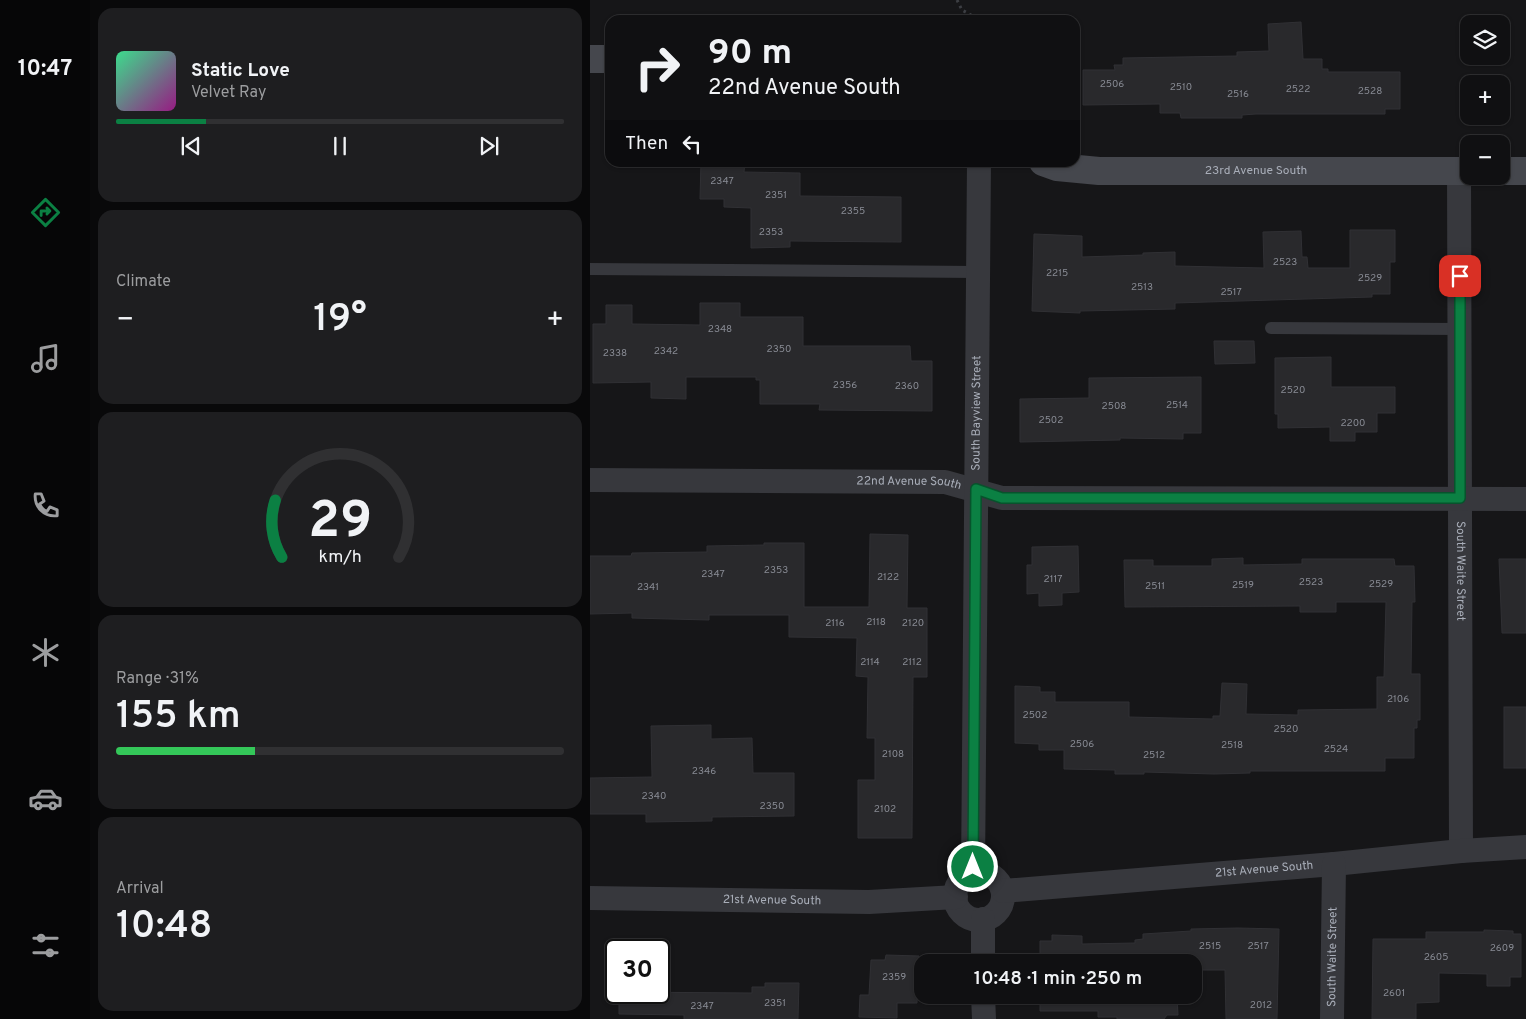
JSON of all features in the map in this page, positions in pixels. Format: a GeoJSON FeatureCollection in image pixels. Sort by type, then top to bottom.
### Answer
{"type":"FeatureCollection","features":[{"type":"Feature","properties":{"kind":"street"},"geometry":{"type":"LineString","coordinates":[[590,59],[605,59]]}},
{"type":"Feature","properties":{"kind":"street","name":"South Bayview Street"},"geometry":{"type":"LineString","coordinates":[[973,873],[979,167]]}},
{"type":"Feature","properties":{"kind":"street","name":"23rd Avenue South"},"geometry":{"type":"LineString","coordinates":[[1057,167],[1099,171],[1460,171]]}},
{"type":"Feature","properties":{"kind":"street"},"geometry":{"type":"LineString","coordinates":[[1510,171],[1526,171]]}},
{"type":"Feature","properties":{"kind":"street","name":"South Waite Street"},"geometry":{"type":"LineString","coordinates":[[1461,851],[1460,330],[1464,185]]}},
{"type":"Feature","properties":{"kind":"street","name":"22nd Avenue South"},"geometry":{"type":"LineString","coordinates":[[590,480],[945,482],[976,489],[1002,498],[1526,499]]}},
{"type":"Feature","properties":{"kind":"street","name":"21st Avenue South"},"geometry":{"type":"LineString","coordinates":[[1003,891],[1334,864],[1461,851],[1526,848]]}},
{"type":"Feature","properties":{"kind":"street","name":"South Waite Street"},"geometry":{"type":"LineString","coordinates":[[1332,1019],[1334,864]]}},
{"type":"Feature","properties":{"kind":"street"},"geometry":{"type":"LineString","coordinates":[[981,872],[988,874],[1000,884],[1003,891],[1001,906],[990,917],[975,919],[962,912],[957,905],[956,897],[960,882],[966,876],[973,873],[981,872]]}},
{"type":"Feature","properties":{"kind":"street","name":"21st Avenue South"},"geometry":{"type":"LineString","coordinates":[[590,898],[869,902],[956,897]]}},
{"type":"Feature","properties":{"kind":"street"},"geometry":{"type":"LineString","coordinates":[[983,919],[983,954]]}},
{"type":"Feature","properties":{"kind":"street"},"geometry":{"type":"LineString","coordinates":[[983,1004],[984,1019]]}},
{"type":"Feature","properties":{"kind":"lane"},"geometry":{"type":"LineString","coordinates":[[590,269],[977,272]]}},
{"type":"Feature","properties":{"kind":"lane"},"geometry":{"type":"LineString","coordinates":[[1271,328],[1460,330]]}},
{"type":"Feature","properties":{"kind":"path"},"geometry":{"type":"LineString","coordinates":[[957,0],[962,10],[971,15]]}},
{"type":"Feature","properties":{"kind":"building"},"geometry":{"type":"Polygon","coordinates":[[[1301,22],[1303,59],[1322,59],[1322,69],[1328,69],[1328,72],[1400,72],[1400,109],[1385,109],[1385,114],[1256,114],[1242,115],[1242,118],[1181,118],[1180,113],[1160,113],[1160,104],[1083,105],[1083,70],[1115,70],[1114,65],[1123,65],[1123,58],[1237,56],[1237,52],[1269,51],[1268,24],[1301,22]]]}},
{"type":"Feature","properties":{"kind":"building"},"geometry":{"type":"Polygon","coordinates":[[[701,167],[744,167],[744,172],[800,173],[800,196],[901,197],[901,242],[790,241],[790,247],[751,248],[751,208],[724,207],[724,199],[700,199],[701,167]]]}},
{"type":"Feature","properties":{"kind":"building"},"geometry":{"type":"Polygon","coordinates":[[[1350,230],[1395,230],[1395,262],[1390,262],[1390,294],[1372,294],[1372,297],[1175,303],[1175,309],[1080,311],[1080,313],[1032,311],[1034,234],[1082,236],[1082,257],[1175,252],[1175,266],[1264,268],[1263,232],[1301,231],[1302,257],[1307,257],[1308,268],[1350,268],[1350,230]]]}},
{"type":"Feature","properties":{"kind":"building"},"geometry":{"type":"Polygon","coordinates":[[[700,303],[740,303],[740,317],[803,317],[803,346],[910,346],[911,361],[932,361],[932,411],[819,410],[820,404],[760,404],[760,380],[756,380],[756,377],[686,377],[686,399],[651,398],[651,382],[593,383],[593,324],[606,324],[606,305],[632,305],[632,324],[700,325],[700,303]]]}},
{"type":"Feature","properties":{"kind":"building"},"geometry":{"type":"Polygon","coordinates":[[[1214,341],[1254,341],[1255,363],[1215,364],[1214,341]]]}},
{"type":"Feature","properties":{"kind":"building"},"geometry":{"type":"Polygon","coordinates":[[[1331,357],[1331,387],[1395,387],[1395,413],[1377,413],[1377,432],[1355,432],[1355,441],[1330,441],[1330,427],[1278,428],[1278,414],[1275,414],[1275,358],[1331,357]]]}},
{"type":"Feature","properties":{"kind":"building"},"geometry":{"type":"Polygon","coordinates":[[[1201,377],[1201,433],[1183,433],[1183,439],[1120,438],[1120,440],[1020,442],[1020,399],[1089,398],[1089,378],[1201,377]]]}},
{"type":"Feature","properties":{"kind":"building"},"geometry":{"type":"Polygon","coordinates":[[[870,534],[908,535],[907,608],[927,608],[927,677],[913,677],[912,838],[858,838],[858,780],[875,780],[875,738],[867,738],[868,677],[856,676],[857,638],[789,637],[789,615],[709,615],[709,620],[632,618],[632,613],[590,614],[590,556],[631,556],[632,553],[707,552],[707,546],[764,545],[764,543],[804,543],[804,607],[869,607],[870,534]]]}},
{"type":"Feature","properties":{"kind":"building"},"geometry":{"type":"Polygon","coordinates":[[[1078,546],[1079,592],[1062,593],[1062,605],[1039,606],[1039,593],[1027,594],[1027,565],[1032,565],[1032,547],[1078,546]]]}},
{"type":"Feature","properties":{"kind":"building"},"geometry":{"type":"Polygon","coordinates":[[[1243,558],[1243,565],[1302,564],[1302,559],[1394,559],[1395,566],[1414,566],[1415,602],[1412,602],[1411,674],[1420,674],[1420,720],[1417,720],[1417,728],[1414,728],[1414,758],[1385,758],[1385,771],[1250,771],[1250,773],[1214,774],[1144,772],[1144,774],[1115,774],[1115,770],[1064,769],[1064,750],[1039,750],[1039,744],[1015,743],[1015,686],[1040,687],[1040,692],[1055,692],[1055,702],[1129,702],[1129,717],[1213,719],[1213,716],[1220,716],[1222,683],[1247,684],[1246,714],[1298,715],[1298,710],[1377,709],[1377,677],[1384,677],[1386,602],[1336,602],[1336,612],[1300,612],[1300,606],[1125,607],[1124,560],[1153,560],[1153,566],[1212,566],[1212,559],[1243,558]]]}},
{"type":"Feature","properties":{"kind":"building"},"geometry":{"type":"Polygon","coordinates":[[[1499,559],[1526,559],[1526,633],[1502,633],[1499,559]]]}},
{"type":"Feature","properties":{"kind":"building"},"geometry":{"type":"Polygon","coordinates":[[[1504,707],[1526,707],[1526,768],[1504,768],[1504,707]]]}},
{"type":"Feature","properties":{"kind":"building"},"geometry":{"type":"Polygon","coordinates":[[[711,725],[711,739],[752,738],[753,773],[794,773],[794,816],[712,817],[712,821],[646,822],[646,814],[590,814],[590,778],[652,777],[651,726],[711,725]]]}},
{"type":"Feature","properties":{"kind":"building"},"geometry":{"type":"Polygon","coordinates":[[[1191,929],[1279,929],[1277,1019],[1226,1019],[1225,970],[1202,970],[1202,954],[1040,954],[1040,941],[1052,941],[1052,935],[1082,936],[1082,944],[1135,943],[1135,940],[1143,939],[1143,934],[1191,931],[1191,929]]]}},
{"type":"Feature","properties":{"kind":"building"},"geometry":{"type":"Polygon","coordinates":[[[1484,930],[1513,931],[1513,934],[1521,934],[1521,977],[1510,977],[1510,986],[1487,986],[1487,974],[1439,973],[1439,1002],[1416,1003],[1416,1019],[1372,1019],[1373,939],[1426,939],[1426,932],[1484,932],[1484,930]]]}},
{"type":"Feature","properties":{"kind":"building"},"geometry":{"type":"Polygon","coordinates":[[[886,955],[914,956],[914,1003],[897,1003],[897,1018],[859,1017],[860,995],[869,995],[871,960],[885,960],[886,955]]]}},
{"type":"Feature","properties":{"kind":"building"},"geometry":{"type":"Polygon","coordinates":[[[765,983],[799,983],[798,1019],[684,1019],[684,1015],[619,1014],[619,1004],[670,1004],[670,992],[752,993],[752,987],[765,987],[765,983]]]}},
{"type":"Feature","properties":{"kind":"building"},"geometry":{"type":"Polygon","coordinates":[[[1040,1004],[1177,1004],[1178,1015],[1167,1015],[1164,1019],[1117,1019],[1117,1017],[1098,1017],[1098,1011],[1040,1011],[1040,1004]]]}},
{"type":"Feature","properties":{"kind":"route"},"geometry":{"type":"LineString","coordinates":[[973,867],[976,489],[1002,498],[1460,498],[1460,276]]}}]}
